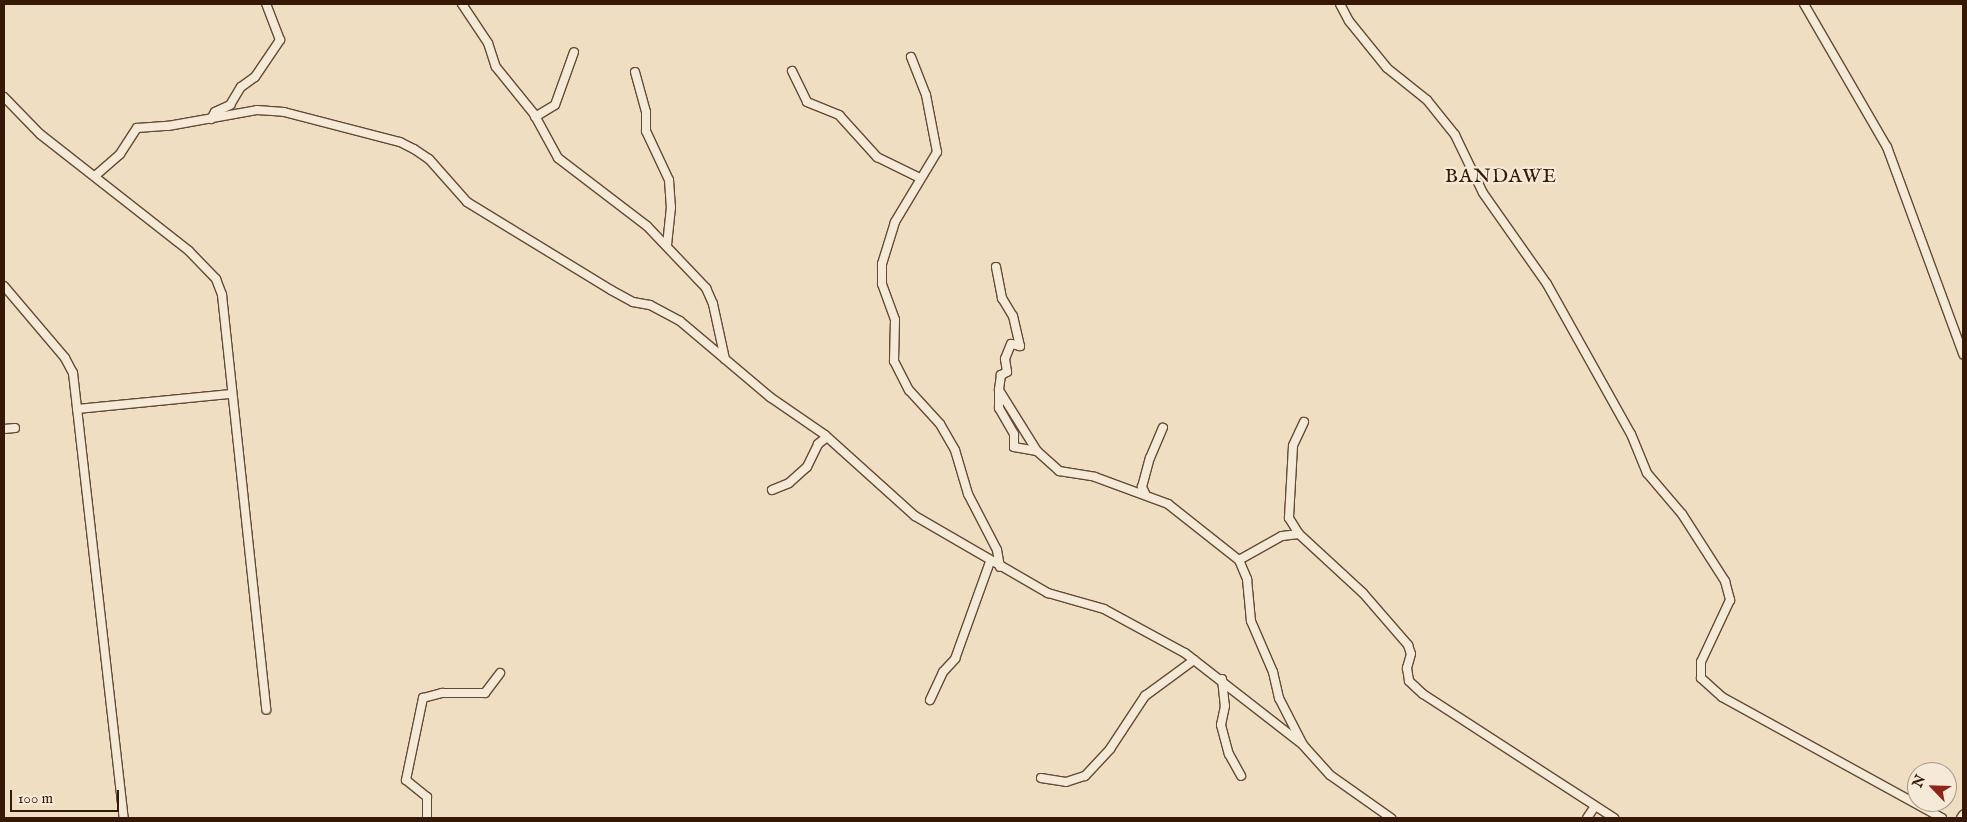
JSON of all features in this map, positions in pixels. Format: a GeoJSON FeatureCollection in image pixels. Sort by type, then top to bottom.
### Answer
{"type":"FeatureCollection","features":[{"type":"Feature","properties":{"kind":"street"},"geometry":{"type":"LineString","coordinates":[[211,119],[215,112],[235,100],[241,87],[255,77],[280,40],[266,4]]}},
{"type":"Feature","properties":{"kind":"street"},"geometry":{"type":"LineString","coordinates":[[462,4],[488,43],[496,67],[535,117],[558,158],[667,244],[710,294],[725,359]]}},
{"type":"Feature","properties":{"kind":"street"},"geometry":{"type":"LineString","coordinates":[[1340,4],[1349,21],[1387,68],[1427,100],[1455,135],[1484,193],[1547,284],[1631,434],[1647,473],[1682,514],[1725,581],[1730,600],[1701,662],[1701,678],[1722,697],[1942,818]]}},
{"type":"Feature","properties":{"kind":"street"},"geometry":{"type":"LineString","coordinates":[[1804,4],[1887,147],[1963,354]]}},
{"type":"Feature","properties":{"kind":"street"},"geometry":{"type":"LineString","coordinates":[[535,117],[555,105],[574,52]]}},
{"type":"Feature","properties":{"kind":"street"},"geometry":{"type":"LineString","coordinates":[[911,57],[926,95],[937,145],[935,158],[920,178],[895,222],[882,264],[882,284],[895,320],[894,361],[909,390],[940,424],[955,450],[968,494],[997,550],[1000,567]]}},
{"type":"Feature","properties":{"kind":"street"},"geometry":{"type":"LineString","coordinates":[[792,71],[807,102],[839,115],[877,157],[920,178]]}},
{"type":"Feature","properties":{"kind":"street"},"geometry":{"type":"LineString","coordinates":[[635,72],[646,112],[646,131],[670,180],[671,207],[667,244]]}},
{"type":"Feature","properties":{"kind":"street"},"geometry":{"type":"LineString","coordinates":[[4,97],[40,134],[189,251],[216,279],[222,296],[266,710]]}},
{"type":"Feature","properties":{"kind":"street"},"geometry":{"type":"LineString","coordinates":[[95,176],[120,154],[137,128],[211,119],[257,110],[284,112],[400,142],[429,159],[467,202],[611,290],[664,312],[827,437],[904,508],[990,562],[1048,593],[1119,616],[1194,660],[1222,679],[1303,745],[1330,775],[1391,818]]}},
{"type":"Feature","properties":{"kind":"street"},"geometry":{"type":"LineString","coordinates":[[996,267],[1002,298],[1013,316],[1020,346],[1011,344],[1005,359],[1007,372],[1001,375],[999,408],[1014,434],[1014,447],[1037,452]]}},
{"type":"Feature","properties":{"kind":"street"},"geometry":{"type":"LineString","coordinates":[[4,286],[71,367],[124,818]]}},
{"type":"Feature","properties":{"kind":"street"},"geometry":{"type":"LineString","coordinates":[[999,390],[1037,452],[1059,471],[1095,477],[1145,493],[1182,513],[1239,560],[1247,579],[1251,621],[1273,672],[1279,698],[1303,745]]}},
{"type":"Feature","properties":{"kind":"street"},"geometry":{"type":"LineString","coordinates":[[77,409],[231,394]]}},
{"type":"Feature","properties":{"kind":"street"},"geometry":{"type":"LineString","coordinates":[[1304,422],[1293,446],[1289,518],[1299,534],[1362,593],[1408,645],[1411,654],[1407,668],[1409,681],[1423,694],[1614,818]]}},
{"type":"Feature","properties":{"kind":"street"},"geometry":{"type":"LineString","coordinates":[[4,429],[15,428]]}},
{"type":"Feature","properties":{"kind":"street"},"geometry":{"type":"LineString","coordinates":[[1145,493],[1142,487],[1150,458],[1163,428]]}},
{"type":"Feature","properties":{"kind":"street"},"geometry":{"type":"LineString","coordinates":[[772,490],[789,483],[807,467],[818,444],[827,437]]}},
{"type":"Feature","properties":{"kind":"street"},"geometry":{"type":"LineString","coordinates":[[1239,560],[1282,536],[1299,534]]}},
{"type":"Feature","properties":{"kind":"street"},"geometry":{"type":"LineString","coordinates":[[930,700],[943,672],[955,659],[990,562]]}},
{"type":"Feature","properties":{"kind":"street"},"geometry":{"type":"LineString","coordinates":[[1041,778],[1066,782],[1085,776],[1110,749],[1144,696],[1194,660]]}},
{"type":"Feature","properties":{"kind":"street"},"geometry":{"type":"LineString","coordinates":[[426,818],[427,797],[406,780],[423,698],[442,693],[486,693],[500,673]]}},
{"type":"Feature","properties":{"kind":"street"},"geometry":{"type":"LineString","coordinates":[[1222,679],[1225,706],[1221,726],[1229,754],[1241,776]]}},
{"type":"Feature","properties":{"kind":"street"},"geometry":{"type":"LineString","coordinates":[[1587,818],[1595,806]]}},
{"type":"Feature","properties":{"kind":"district","name":"BANDAWE"},"geometry":{"type":"Point","coordinates":[1501,176]}}]}
